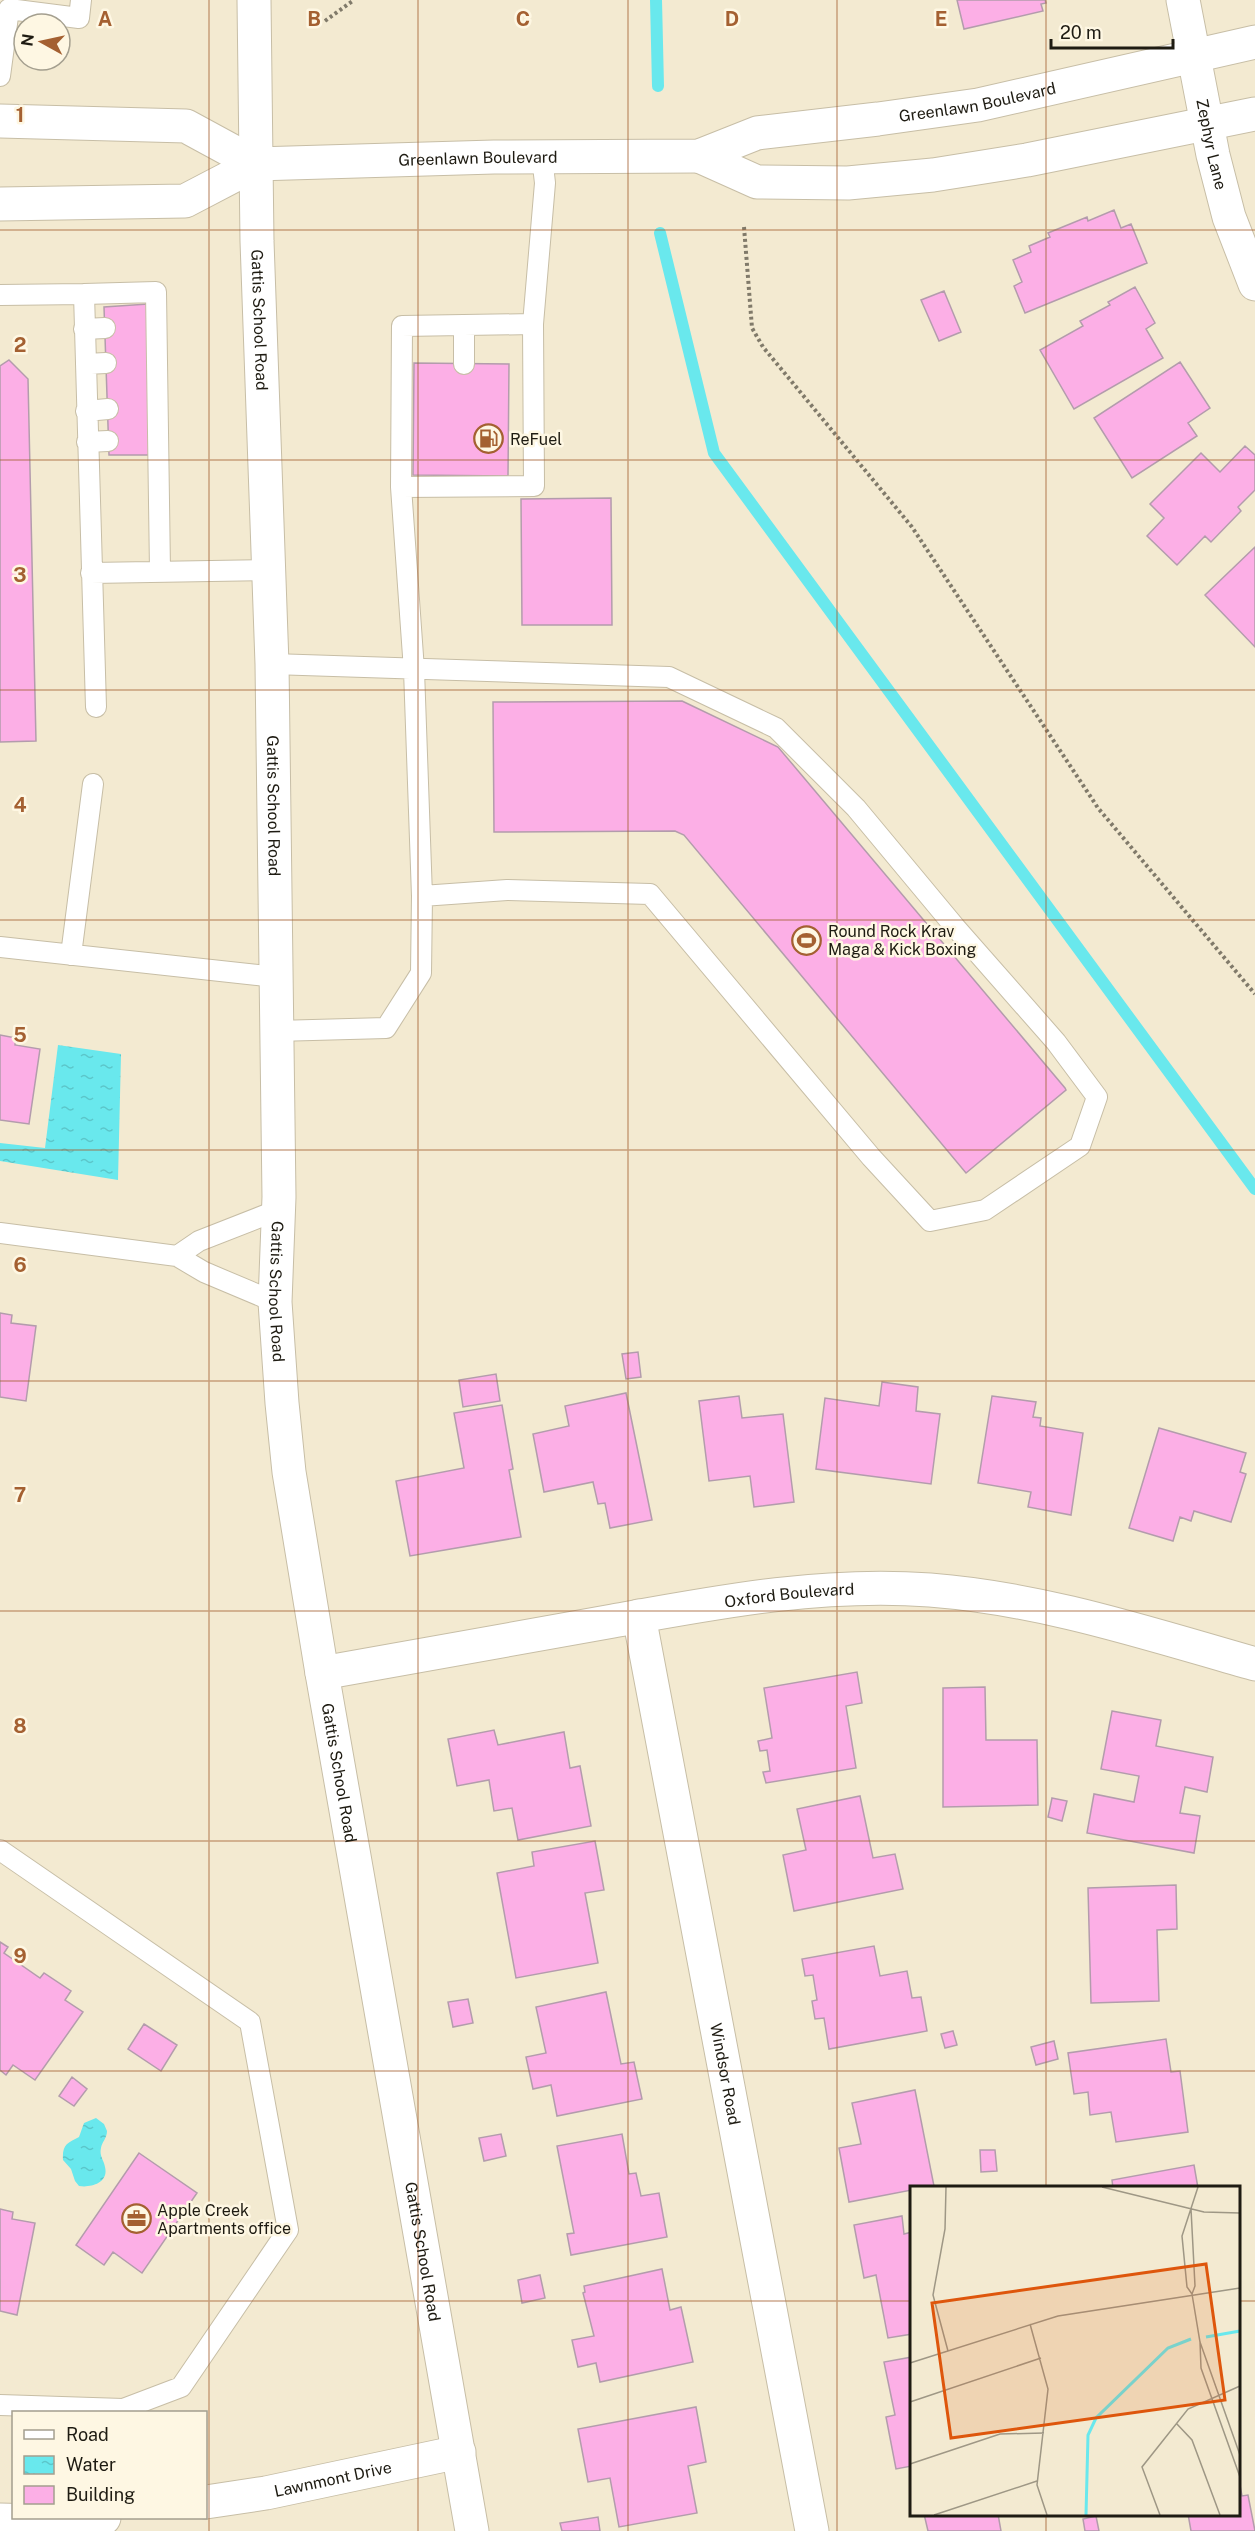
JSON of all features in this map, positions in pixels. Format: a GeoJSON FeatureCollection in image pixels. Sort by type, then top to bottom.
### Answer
{"type":"FeatureCollection","features":[{"type":"Feature","properties":{"kind":"main road","name":"Gattis School Road"},"geometry":{"type":"LineString","coordinates":[[254,0],[256,164],[272,664],[278,1210],[275,1302],[290,1472],[321,1672],[472,2531]]}},
{"type":"Feature","properties":{"kind":"main road","name":"Zephyr Lane"},"geometry":{"type":"LineString","coordinates":[[1183,0],[1206,124],[1229,217],[1255,284]]}},
{"type":"Feature","properties":{"kind":"main road","name":"Greenlawn Boulevard"},"geometry":{"type":"LineString","coordinates":[[0,204],[185,201],[256,164],[542,157],[699,156],[757,134],[978,105],[1255,42]]}},
{"type":"Feature","properties":{"kind":"main road","name":"Greenlawn Boulevard"},"geometry":{"type":"LineString","coordinates":[[699,156],[757,182],[848,183],[933,175],[1027,160],[1255,114]]}},
{"type":"Feature","properties":{"kind":"main road","name":"Greenlawn Boulevard"},"geometry":{"type":"LineString","coordinates":[[0,121],[186,126],[256,164]]}},
{"type":"Feature","properties":{"kind":"main road","name":"Oxford Boulevard"},"geometry":{"type":"LineString","coordinates":[[321,1672],[726,1600],[820,1589],[929,1590],[1001,1598],[1074,1612],[1255,1664]]}},
{"type":"Feature","properties":{"kind":"main road","name":"Windsor Road"},"geometry":{"type":"LineString","coordinates":[[639,1616],[812,2531]]}},
{"type":"Feature","properties":{"kind":"main road","name":"Lawnmont Drive"},"geometry":{"type":"LineString","coordinates":[[207,2502],[267,2493],[459,2452]]}},
{"type":"Feature","properties":{"kind":"main road"},"geometry":{"type":"LineString","coordinates":[[0,2520],[73,2522],[92,2519]]}},
{"type":"Feature","properties":{"kind":"lane"},"geometry":{"type":"LineString","coordinates":[[0,76],[4,8],[79,18],[81,0]]}},
{"type":"Feature","properties":{"kind":"lane"},"geometry":{"type":"LineString","coordinates":[[401,487],[462,481],[534,486],[533,324],[545,183],[542,157]]}},
{"type":"Feature","properties":{"kind":"lane"},"geometry":{"type":"LineString","coordinates":[[0,295],[156,292],[152,326],[153,408],[160,571]]}},
{"type":"Feature","properties":{"kind":"lane"},"geometry":{"type":"LineString","coordinates":[[84,294],[96,707]]}},
{"type":"Feature","properties":{"kind":"lane"},"geometry":{"type":"LineString","coordinates":[[276,1031],[386,1028],[421,973],[422,896],[414,670],[401,487],[402,326],[533,324]]}},
{"type":"Feature","properties":{"kind":"lane"},"geometry":{"type":"LineString","coordinates":[[464,325],[464,364]]}},
{"type":"Feature","properties":{"kind":"lane"},"geometry":{"type":"LineString","coordinates":[[84,329],[105,328]]}},
{"type":"Feature","properties":{"kind":"lane"},"geometry":{"type":"LineString","coordinates":[[86,363],[106,363]]}},
{"type":"Feature","properties":{"kind":"lane"},"geometry":{"type":"LineString","coordinates":[[86,411],[108,409]]}},
{"type":"Feature","properties":{"kind":"lane"},"geometry":{"type":"LineString","coordinates":[[87,442],[108,441]]}},
{"type":"Feature","properties":{"kind":"lane"},"geometry":{"type":"LineString","coordinates":[[91,573],[268,570]]}},
{"type":"Feature","properties":{"kind":"lane"},"geometry":{"type":"LineString","coordinates":[[272,664],[669,677],[776,728],[856,808],[955,927],[1056,1042],[1097,1097],[1080,1146],[985,1210],[930,1221],[871,1157],[650,894],[507,890],[422,896]]}},
{"type":"Feature","properties":{"kind":"lane"},"geometry":{"type":"LineString","coordinates":[[71,954],[93,784]]}},
{"type":"Feature","properties":{"kind":"lane"},"geometry":{"type":"LineString","coordinates":[[0,947],[276,977]]}},
{"type":"Feature","properties":{"kind":"lane"},"geometry":{"type":"LineString","coordinates":[[177,1256],[199,1241],[278,1210]]}},
{"type":"Feature","properties":{"kind":"lane"},"geometry":{"type":"LineString","coordinates":[[0,1233],[177,1256],[204,1272],[275,1302]]}},
{"type":"Feature","properties":{"kind":"lane"},"geometry":{"type":"LineString","coordinates":[[0,1850],[250,2022],[288,2230],[180,2386],[123,2411],[0,2405]]}},
{"type":"Feature","properties":{"kind":"path"},"geometry":{"type":"LineString","coordinates":[[325,21],[354,0]]}},
{"type":"Feature","properties":{"kind":"path"},"geometry":{"type":"LineString","coordinates":[[744,227],[752,328],[763,347],[912,527],[1098,808],[1255,994]]}},
{"type":"Feature","properties":{"kind":"water"},"geometry":{"type":"Polygon","coordinates":[[[58,1045],[121,1054],[118,1180],[0,1161],[0,1143],[45,1148],[58,1045]]]}},
{"type":"Feature","properties":{"kind":"water"},"geometry":{"type":"Polygon","coordinates":[[[96,2118],[104,2124],[107,2131],[101,2151],[106,2172],[102,2181],[89,2186],[79,2186],[71,2169],[63,2160],[63,2151],[68,2143],[79,2137],[84,2123],[96,2118]]]}},
{"type":"Feature","properties":{"kind":"building"},"geometry":{"type":"Polygon","coordinates":[[[957,0],[1045,0],[1046,3],[1041,4],[1043,11],[964,29],[957,0]]]}},
{"type":"Feature","properties":{"kind":"building"},"geometry":{"type":"Polygon","coordinates":[[[1114,210],[1121,228],[1131,224],[1147,263],[1025,313],[1014,286],[1022,282],[1013,260],[1031,252],[1029,246],[1050,237],[1048,233],[1087,217],[1088,221],[1114,210]]]}},
{"type":"Feature","properties":{"kind":"building"},"geometry":{"type":"Polygon","coordinates":[[[1135,287],[1155,323],[1146,329],[1163,358],[1074,409],[1040,350],[1083,326],[1080,321],[1110,305],[1108,302],[1135,287]]]}},
{"type":"Feature","properties":{"kind":"building"},"geometry":{"type":"Polygon","coordinates":[[[944,291],[961,332],[939,341],[921,300],[944,291]]]}},
{"type":"Feature","properties":{"kind":"building"},"geometry":{"type":"Polygon","coordinates":[[[148,304],[149,455],[109,455],[104,307],[148,304]]]}},
{"type":"Feature","properties":{"kind":"building"},"geometry":{"type":"Polygon","coordinates":[[[9,360],[28,379],[36,741],[0,742],[0,366],[9,360]]]}},
{"type":"Feature","properties":{"kind":"building"},"geometry":{"type":"Polygon","coordinates":[[[1180,362],[1210,408],[1188,423],[1197,436],[1132,478],[1094,418],[1180,362]]]}},
{"type":"Feature","properties":{"kind":"building"},"geometry":{"type":"Polygon","coordinates":[[[414,363],[509,364],[508,476],[413,475],[414,363]]]}},
{"type":"Feature","properties":{"kind":"building"},"geometry":{"type":"Polygon","coordinates":[[[1245,446],[1255,455],[1255,490],[1238,507],[1241,511],[1211,542],[1205,536],[1177,565],[1147,536],[1164,518],[1150,504],[1201,453],[1220,472],[1245,446]]]}},
{"type":"Feature","properties":{"kind":"building"},"geometry":{"type":"Polygon","coordinates":[[[611,498],[612,625],[522,625],[521,499],[611,498]]]}},
{"type":"Feature","properties":{"kind":"building"},"geometry":{"type":"Polygon","coordinates":[[[1255,547],[1255,647],[1205,595],[1255,547]]]}},
{"type":"Feature","properties":{"kind":"building"},"geometry":{"type":"Polygon","coordinates":[[[682,701],[778,747],[1065,1088],[1066,1090],[966,1173],[684,835],[675,831],[494,832],[493,702],[682,701]]]}},
{"type":"Feature","properties":{"kind":"building"},"geometry":{"type":"Polygon","coordinates":[[[0,1035],[16,1038],[15,1045],[40,1049],[29,1124],[0,1120],[0,1035]]]}},
{"type":"Feature","properties":{"kind":"building"},"geometry":{"type":"Polygon","coordinates":[[[0,1313],[12,1315],[11,1323],[36,1326],[26,1401],[0,1397],[0,1313]]]}},
{"type":"Feature","properties":{"kind":"building"},"geometry":{"type":"Polygon","coordinates":[[[638,1352],[641,1377],[626,1379],[622,1354],[638,1352]]]}},
{"type":"Feature","properties":{"kind":"building"},"geometry":{"type":"Polygon","coordinates":[[[496,1374],[500,1401],[463,1407],[459,1380],[496,1374]]]}},
{"type":"Feature","properties":{"kind":"building"},"geometry":{"type":"Polygon","coordinates":[[[882,1382],[918,1387],[916,1411],[940,1414],[931,1484],[816,1469],[825,1398],[879,1406],[882,1382]]]}},
{"type":"Feature","properties":{"kind":"building"},"geometry":{"type":"Polygon","coordinates":[[[626,1393],[652,1520],[610,1528],[605,1503],[598,1504],[593,1482],[544,1492],[533,1434],[569,1426],[565,1406],[626,1393]]]}},
{"type":"Feature","properties":{"kind":"building"},"geometry":{"type":"Polygon","coordinates":[[[739,1396],[742,1418],[783,1414],[794,1502],[754,1507],[750,1476],[709,1481],[699,1401],[739,1396]]]}},
{"type":"Feature","properties":{"kind":"building"},"geometry":{"type":"Polygon","coordinates":[[[992,1396],[1036,1402],[1033,1417],[1041,1418],[1040,1426],[1083,1433],[1071,1515],[1028,1507],[1031,1492],[978,1483],[992,1396]]]}},
{"type":"Feature","properties":{"kind":"building"},"geometry":{"type":"Polygon","coordinates":[[[502,1405],[513,1469],[509,1470],[521,1537],[410,1556],[396,1481],[464,1468],[454,1413],[502,1405]]]}},
{"type":"Feature","properties":{"kind":"building"},"geometry":{"type":"Polygon","coordinates":[[[1159,1428],[1246,1453],[1240,1472],[1246,1474],[1231,1522],[1194,1511],[1191,1521],[1180,1517],[1173,1541],[1129,1528],[1159,1428]]]}},
{"type":"Feature","properties":{"kind":"building"},"geometry":{"type":"Polygon","coordinates":[[[857,1672],[862,1703],[846,1706],[856,1768],[766,1783],[763,1772],[770,1771],[767,1750],[760,1751],[758,1741],[772,1738],[764,1688],[857,1672]]]}},
{"type":"Feature","properties":{"kind":"building"},"geometry":{"type":"Polygon","coordinates":[[[985,1687],[986,1740],[1037,1740],[1038,1805],[943,1807],[943,1688],[985,1687]]]}},
{"type":"Feature","properties":{"kind":"building"},"geometry":{"type":"Polygon","coordinates":[[[1112,1711],[1161,1720],[1156,1746],[1213,1757],[1207,1792],[1185,1787],[1180,1813],[1200,1816],[1194,1853],[1087,1833],[1094,1794],[1134,1802],[1139,1776],[1101,1769],[1112,1711]]]}},
{"type":"Feature","properties":{"kind":"building"},"geometry":{"type":"Polygon","coordinates":[[[494,1730],[498,1745],[564,1732],[570,1768],[580,1766],[591,1826],[518,1840],[512,1808],[494,1811],[489,1780],[457,1786],[448,1739],[494,1730]]]}},
{"type":"Feature","properties":{"kind":"building"},"geometry":{"type":"Polygon","coordinates":[[[860,1796],[873,1858],[895,1854],[903,1889],[794,1911],[783,1855],[806,1850],[797,1809],[860,1796]]]}},
{"type":"Feature","properties":{"kind":"building"},"geometry":{"type":"Polygon","coordinates":[[[1052,1798],[1067,1801],[1062,1821],[1048,1817],[1052,1798]]]}},
{"type":"Feature","properties":{"kind":"building"},"geometry":{"type":"Polygon","coordinates":[[[595,1841],[604,1890],[585,1893],[598,1963],[516,1978],[497,1873],[534,1866],[532,1852],[595,1841]]]}},
{"type":"Feature","properties":{"kind":"building"},"geometry":{"type":"Polygon","coordinates":[[[1176,1885],[1177,1929],[1157,1930],[1159,2001],[1091,2003],[1088,1888],[1176,1885]]]}},
{"type":"Feature","properties":{"kind":"building"},"geometry":{"type":"Polygon","coordinates":[[[0,1942],[8,1947],[4,1953],[40,1978],[44,1973],[71,1991],[65,2000],[83,2012],[35,2080],[13,2065],[6,2075],[0,2070],[0,1942]]]}},
{"type":"Feature","properties":{"kind":"building"},"geometry":{"type":"Polygon","coordinates":[[[874,1946],[880,1976],[907,1971],[912,1998],[921,1997],[927,2031],[829,2049],[824,2018],[815,2019],[812,2001],[817,2000],[813,1975],[805,1976],[802,1959],[874,1946]]]}},
{"type":"Feature","properties":{"kind":"building"},"geometry":{"type":"Polygon","coordinates":[[[606,1992],[621,2064],[634,2062],[642,2099],[557,2116],[551,2085],[533,2089],[526,2057],[546,2053],[536,2007],[606,1992]]]}},
{"type":"Feature","properties":{"kind":"building"},"geometry":{"type":"Polygon","coordinates":[[[468,1999],[473,2023],[453,2027],[448,2002],[468,1999]]]}},
{"type":"Feature","properties":{"kind":"building"},"geometry":{"type":"Polygon","coordinates":[[[144,2024],[177,2045],[161,2071],[128,2049],[144,2024]]]}},
{"type":"Feature","properties":{"kind":"building"},"geometry":{"type":"Polygon","coordinates":[[[953,2031],[957,2045],[945,2048],[941,2034],[953,2031]]]}},
{"type":"Feature","properties":{"kind":"building"},"geometry":{"type":"Polygon","coordinates":[[[1166,2039],[1171,2072],[1180,2071],[1188,2132],[1116,2142],[1111,2112],[1090,2115],[1088,2092],[1074,2094],[1068,2053],[1166,2039]]]}},
{"type":"Feature","properties":{"kind":"building"},"geometry":{"type":"Polygon","coordinates":[[[1054,2041],[1058,2059],[1036,2065],[1031,2047],[1054,2041]]]}},
{"type":"Feature","properties":{"kind":"building"},"geometry":{"type":"Polygon","coordinates":[[[72,2077],[87,2089],[74,2106],[59,2096],[72,2077]]]}},
{"type":"Feature","properties":{"kind":"building"},"geometry":{"type":"Polygon","coordinates":[[[915,2090],[934,2186],[910,2186],[910,2190],[849,2202],[839,2148],[861,2144],[852,2103],[915,2090]]]}},
{"type":"Feature","properties":{"kind":"building"},"geometry":{"type":"Polygon","coordinates":[[[501,2134],[506,2156],[484,2161],[479,2138],[501,2134]]]}},
{"type":"Feature","properties":{"kind":"building"},"geometry":{"type":"Polygon","coordinates":[[[622,2134],[629,2174],[636,2173],[641,2196],[659,2193],[667,2237],[571,2255],[567,2234],[574,2233],[557,2146],[622,2134]]]}},
{"type":"Feature","properties":{"kind":"building"},"geometry":{"type":"Polygon","coordinates":[[[980,2150],[995,2150],[997,2171],[981,2172],[980,2150]]]}},
{"type":"Feature","properties":{"kind":"building","name":"Apple Creek Apartments office"},"geometry":{"type":"Polygon","coordinates":[[[139,2153],[197,2193],[142,2273],[113,2252],[104,2265],[76,2245],[139,2153]]]}},
{"type":"Feature","properties":{"kind":"building"},"geometry":{"type":"Polygon","coordinates":[[[1194,2165],[1198,2186],[1113,2186],[1112,2180],[1194,2165]]]}},
{"type":"Feature","properties":{"kind":"building"},"geometry":{"type":"Polygon","coordinates":[[[0,2209],[13,2212],[12,2219],[35,2223],[17,2315],[0,2311],[0,2209]]]}},
{"type":"Feature","properties":{"kind":"building"},"geometry":{"type":"Polygon","coordinates":[[[902,2216],[904,2234],[910,2232],[910,2334],[888,2338],[876,2275],[864,2278],[854,2225],[902,2216]]]}},
{"type":"Feature","properties":{"kind":"building"},"geometry":{"type":"Polygon","coordinates":[[[662,2269],[670,2310],[681,2307],[693,2362],[600,2382],[596,2363],[578,2367],[572,2340],[594,2336],[583,2293],[585,2292],[584,2286],[662,2269]]]}},
{"type":"Feature","properties":{"kind":"building"},"geometry":{"type":"Polygon","coordinates":[[[540,2275],[545,2298],[522,2303],[518,2280],[540,2275]]]}},
{"type":"Feature","properties":{"kind":"building"},"geometry":{"type":"Polygon","coordinates":[[[910,2357],[910,2466],[896,2469],[886,2417],[895,2415],[884,2362],[910,2357]]]}},
{"type":"Feature","properties":{"kind":"building"},"geometry":{"type":"Polygon","coordinates":[[[696,2407],[706,2462],[688,2466],[697,2513],[619,2527],[610,2478],[588,2482],[578,2429],[696,2407]]]}},
{"type":"Feature","properties":{"kind":"building"},"geometry":{"type":"Polygon","coordinates":[[[1240,2486],[1242,2496],[1248,2495],[1255,2531],[1191,2531],[1188,2516],[1240,2516],[1240,2486]]]}},
{"type":"Feature","properties":{"kind":"building"},"geometry":{"type":"Polygon","coordinates":[[[924,2516],[998,2516],[1001,2531],[928,2531],[924,2516]]]}},
{"type":"Feature","properties":{"kind":"building"},"geometry":{"type":"Polygon","coordinates":[[[1096,2516],[1099,2531],[1085,2531],[1083,2519],[1096,2516]]]}},
{"type":"Feature","properties":{"kind":"building"},"geometry":{"type":"Polygon","coordinates":[[[598,2517],[600,2531],[562,2531],[560,2523],[598,2517]]]}},
{"type":"Feature","properties":{"kind":"waterway"},"geometry":{"type":"LineString","coordinates":[[656,0],[658,86]]}},
{"type":"Feature","properties":{"kind":"waterway"},"geometry":{"type":"LineString","coordinates":[[660,233],[714,453],[1255,1189]]}},
{"type":"Feature","properties":{"kind":"place","name":"ReFuel"},"geometry":{"type":"Point","coordinates":[489,439]}},
{"type":"Feature","properties":{"kind":"place","name":"Round Rock Krav Maga & Kick Boxing"},"geometry":{"type":"Point","coordinates":[807,940]}},
{"type":"Feature","properties":{"kind":"place","name":"Apple Creek Apartments office"},"geometry":{"type":"Point","coordinates":[136,2219]}}]}
